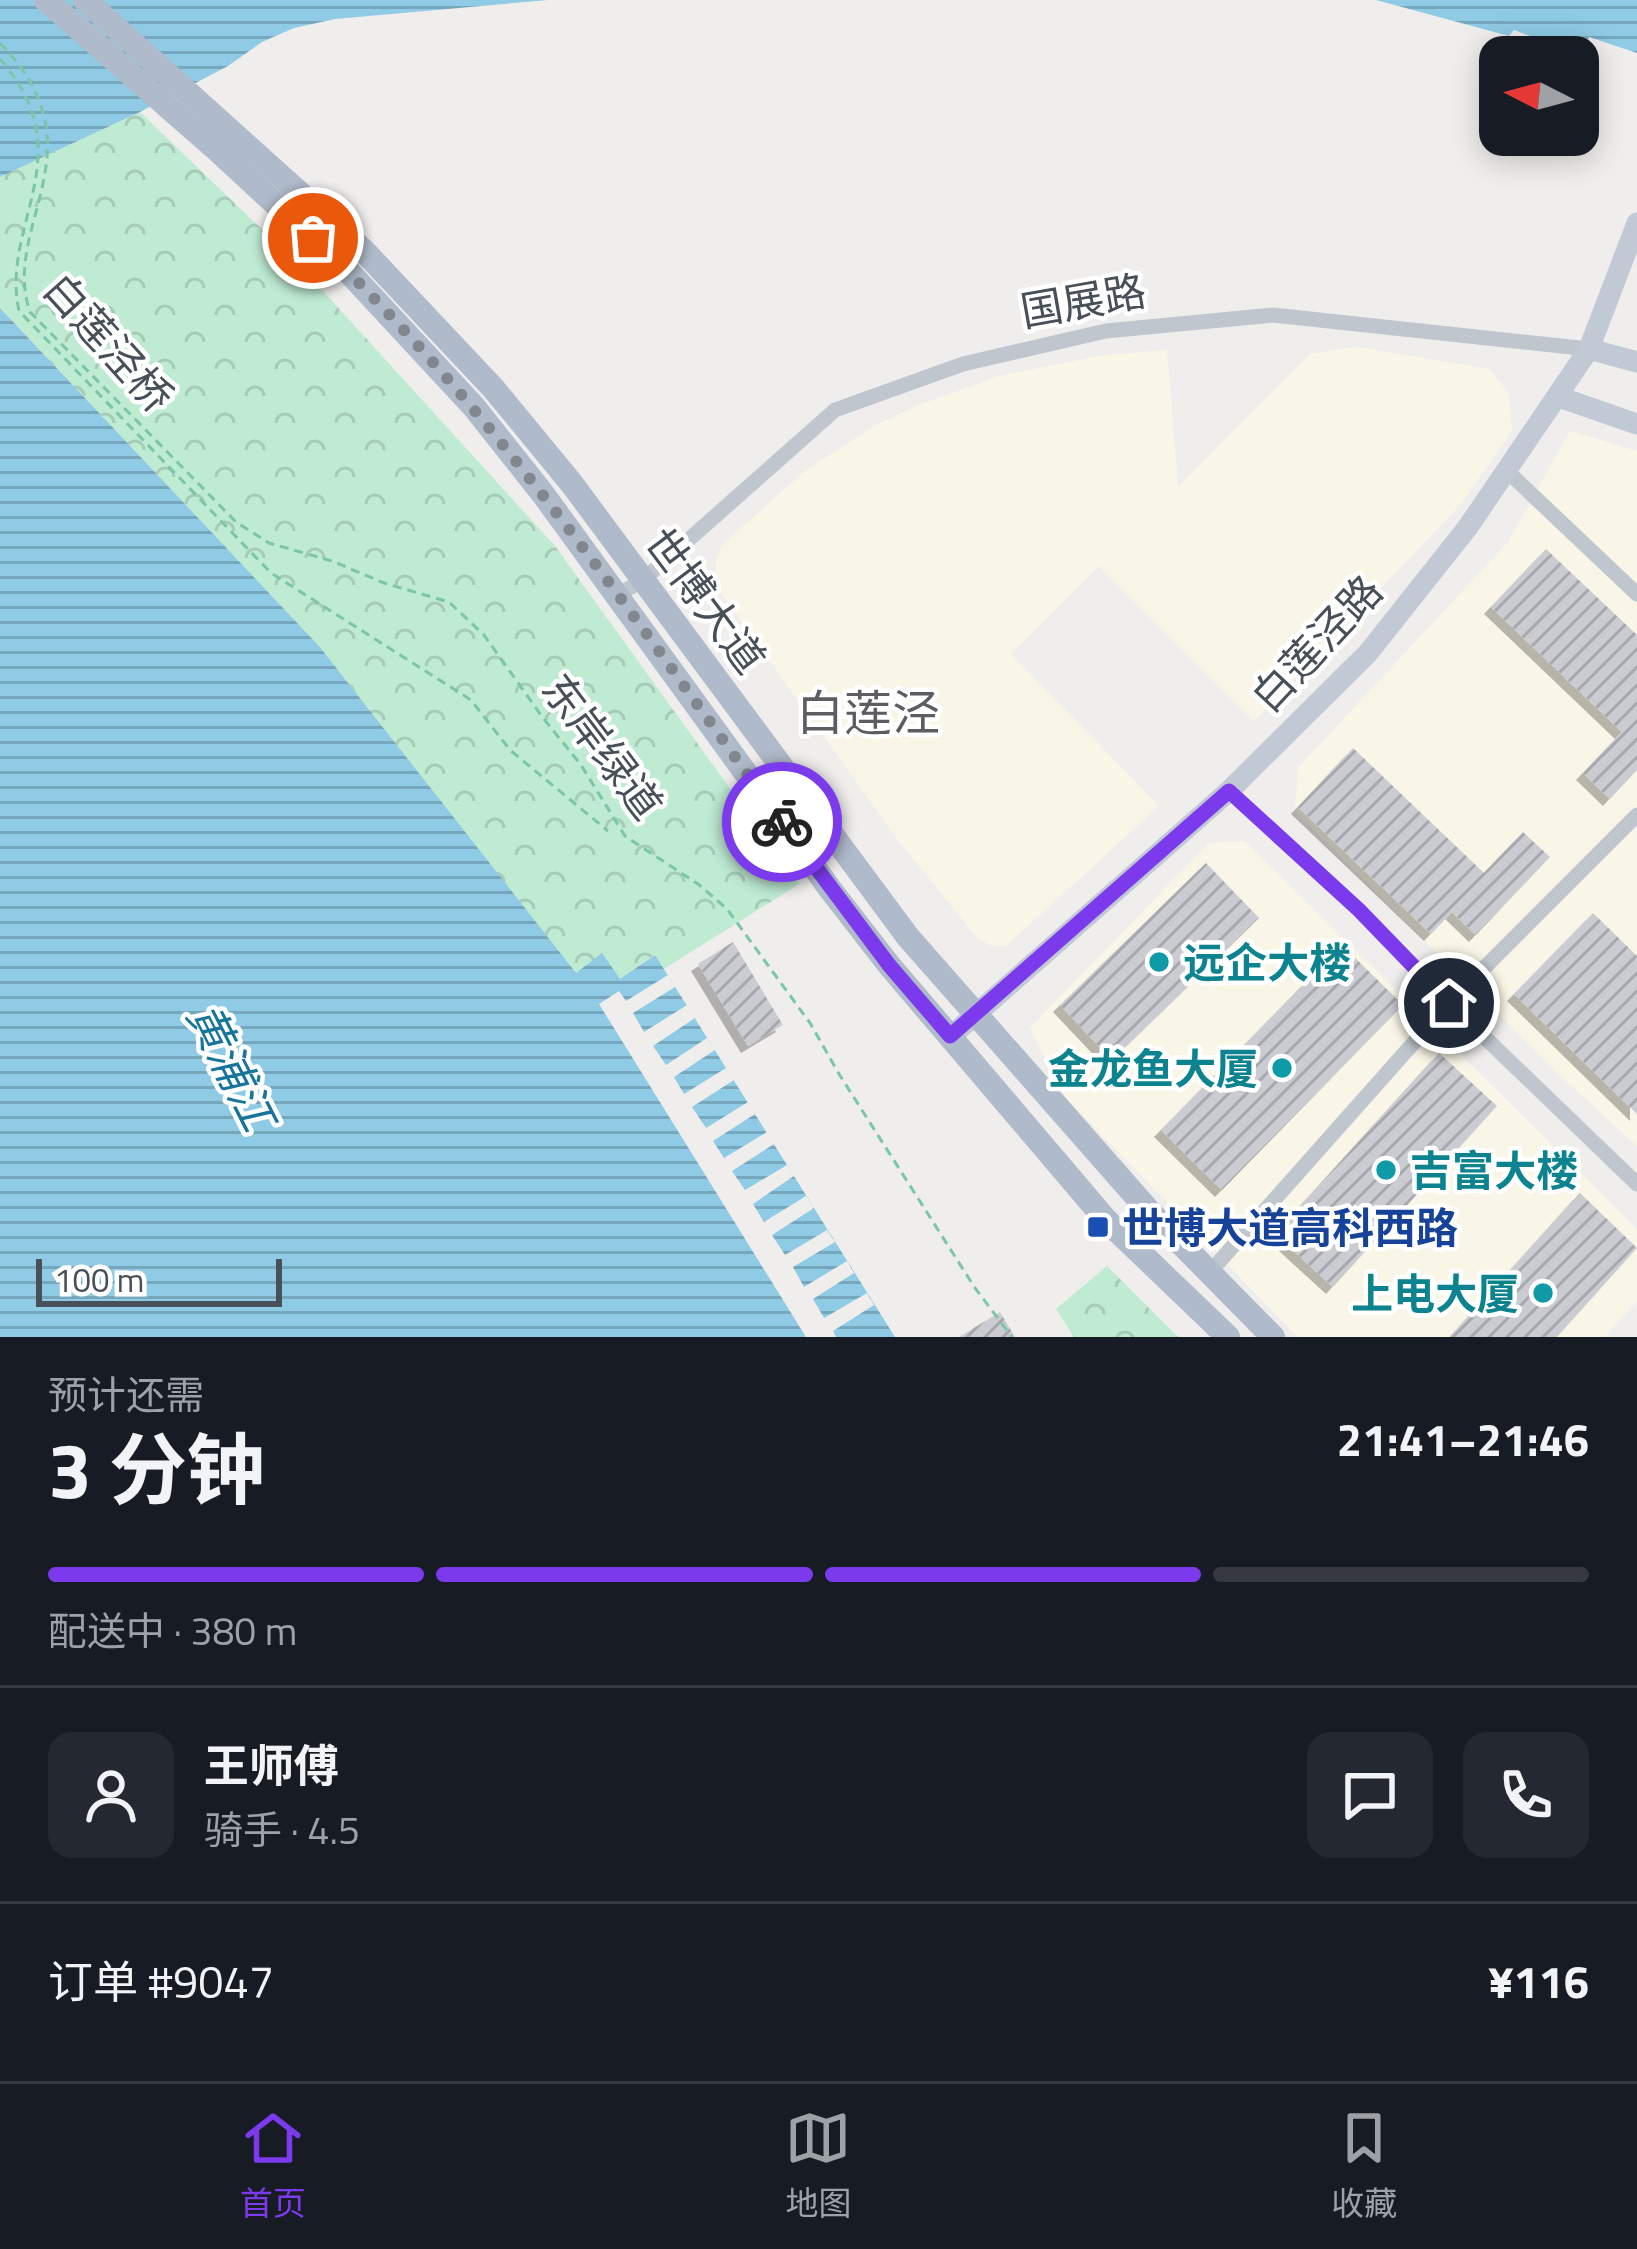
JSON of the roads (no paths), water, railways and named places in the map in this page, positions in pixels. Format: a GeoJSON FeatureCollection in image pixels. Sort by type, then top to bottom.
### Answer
{"type":"FeatureCollection","features":[{"type":"Feature","properties":{"kind":"main road","name":"世博大道"},"geometry":{"type":"LineString","coordinates":[[46,0],[354,260],[543,494],[889,965],[1106,1220],[1228,1337]]}},
{"type":"Feature","properties":{"kind":"main road","name":"世博大道"},"geometry":{"type":"LineString","coordinates":[[85,0],[493,388],[572,484],[908,937],[1149,1211],[1273,1337]]}},
{"type":"Feature","properties":{"kind":"street","name":"白莲泾路"},"geometry":{"type":"LineString","coordinates":[[950,1036],[1229,791],[1368,653],[1468,527],[1559,397],[1589,349],[1637,223]]}},
{"type":"Feature","properties":{"kind":"street","name":"国展路"},"geometry":{"type":"LineString","coordinates":[[617,595],[641,580],[835,410],[963,364],[1106,331],[1273,315],[1589,349],[1637,362]]}},
{"type":"Feature","properties":{"kind":"street"},"geometry":{"type":"LineString","coordinates":[[1559,397],[1637,424]]}},
{"type":"Feature","properties":{"kind":"street"},"geometry":{"type":"LineString","coordinates":[[1507,471],[1637,594]]}},
{"type":"Feature","properties":{"kind":"street"},"geometry":{"type":"LineString","coordinates":[[1229,791],[1359,910],[1637,1184]]}},
{"type":"Feature","properties":{"kind":"street"},"geometry":{"type":"LineString","coordinates":[[1210,1272],[1449,1003],[1637,815]]}},
{"type":"Feature","properties":{"kind":"water"},"geometry":{"type":"Polygon","coordinates":[[[0,0],[548,0],[335,19],[294,28],[140,112],[0,177],[0,0]]]}},
{"type":"Feature","properties":{"kind":"water"},"geometry":{"type":"Polygon","coordinates":[[[1376,0],[1637,0],[1637,53],[1599,40],[1599,36],[1530,36],[1514,30],[1509,36],[1376,0]]]}},
{"type":"Feature","properties":{"kind":"water","name":"黄浦江"},"geometry":{"type":"Polygon","coordinates":[[[0,308],[319,646],[576,973],[602,953],[620,979],[655,955],[895,1337],[0,1337],[0,308]]]}},
{"type":"Feature","properties":{"kind":"place","name":"远企大楼"},"geometry":{"type":"Point","coordinates":[1159,962]}},
{"type":"Feature","properties":{"kind":"place","name":"金龙鱼大厦"},"geometry":{"type":"Point","coordinates":[1282,1068]}},
{"type":"Feature","properties":{"kind":"place","name":"吉富大楼"},"geometry":{"type":"Point","coordinates":[1386,1170]}},
{"type":"Feature","properties":{"kind":"place","name":"世博大道高科西路"},"geometry":{"type":"Point","coordinates":[1098,1227]}},
{"type":"Feature","properties":{"kind":"place","name":"上电大厦"},"geometry":{"type":"Point","coordinates":[1543,1293]}},
{"type":"Feature","properties":{"kind":"district","name":"白莲泾"},"geometry":{"type":"Point","coordinates":[868,712]}}]}
